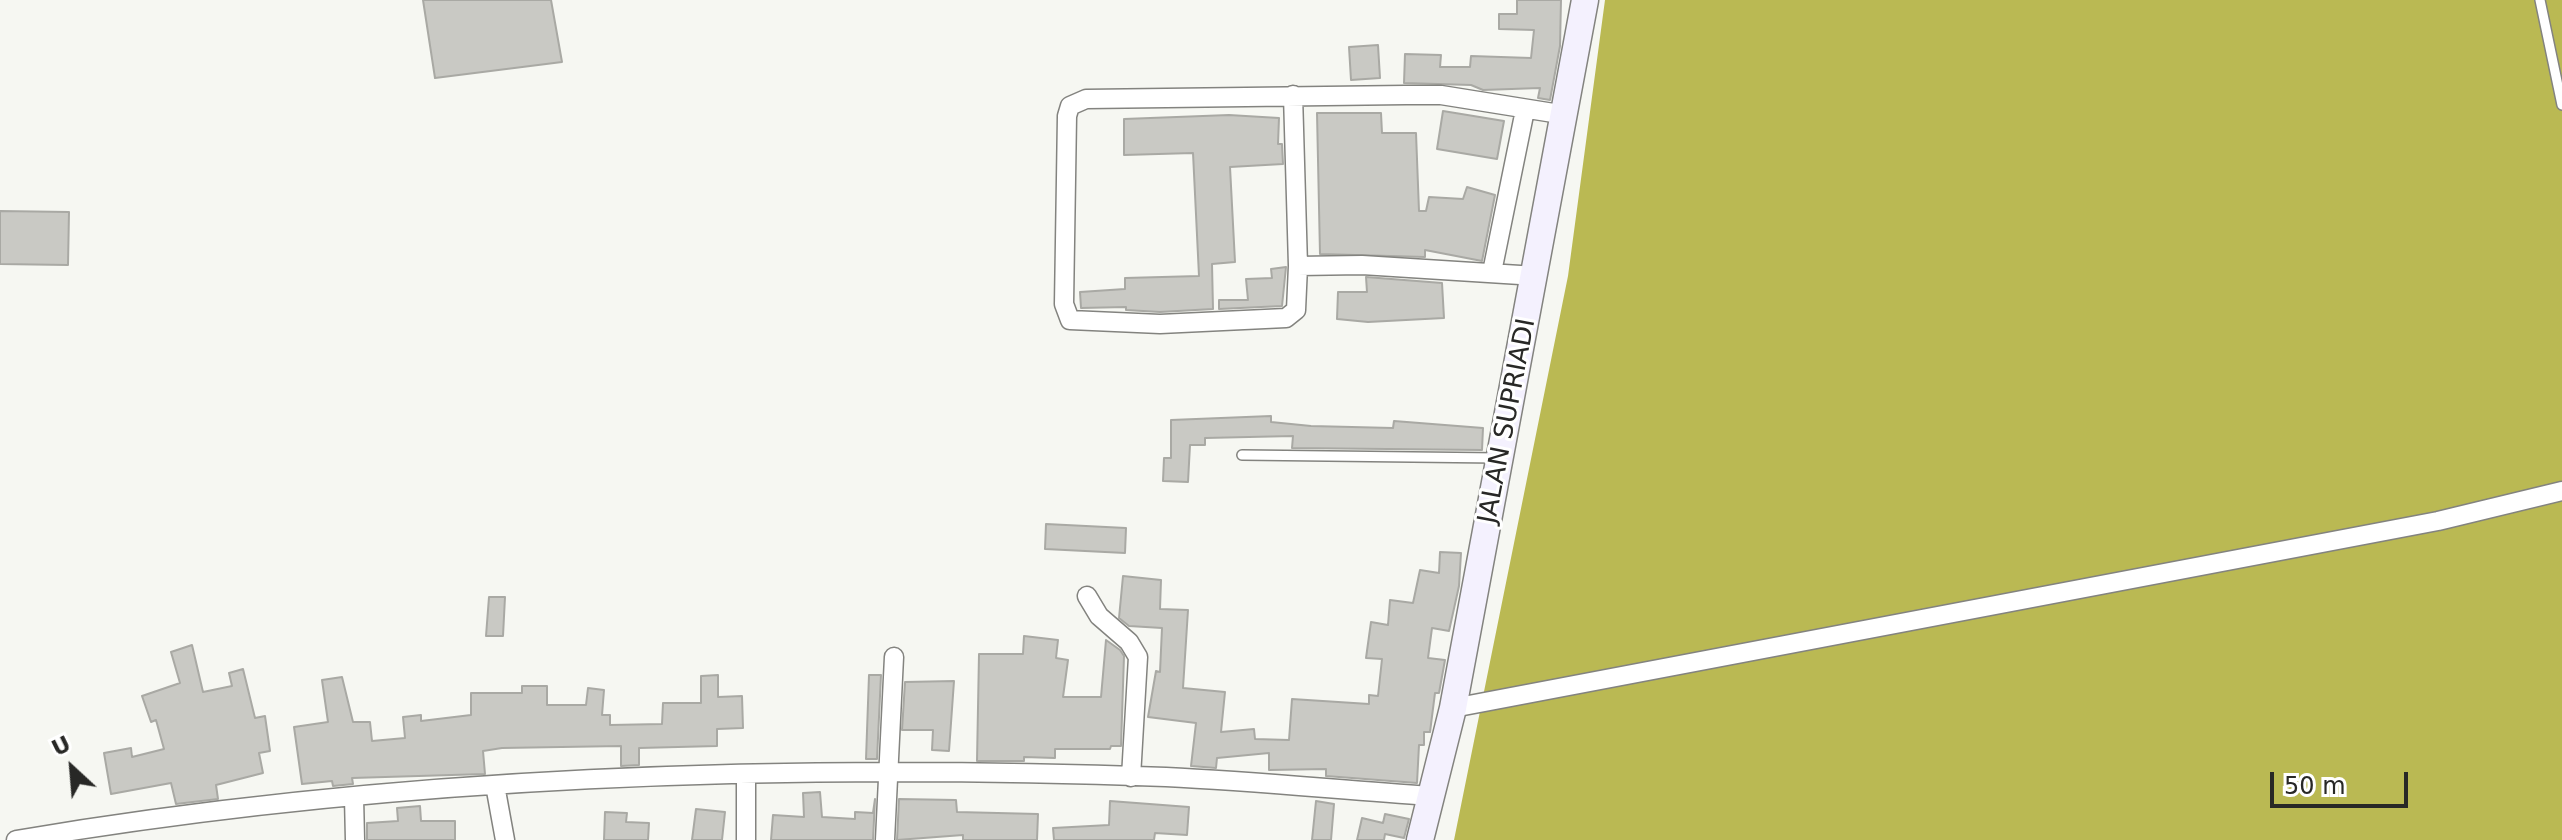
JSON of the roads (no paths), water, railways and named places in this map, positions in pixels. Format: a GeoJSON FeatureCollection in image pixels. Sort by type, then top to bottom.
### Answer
{"type":"FeatureCollection","features":[{"type":"Feature","properties":{"kind":"main road","name":"JALAN SUPRIADI"},"geometry":{"type":"LineString","coordinates":[[1420,840],[1453,708],[1536,276],[1585,0]]}},
{"type":"Feature","properties":{"kind":"street"},"geometry":{"type":"LineString","coordinates":[[1293,95],[1298,266],[1296,310],[1286,318],[1146,324],[1075,321],[1064,311],[1067,116],[1070,106],[1086,99],[1293,95],[1441,95],[1566,115]]}},
{"type":"Feature","properties":{"kind":"street"},"geometry":{"type":"LineString","coordinates":[[1492,272],[1525,110]]}},
{"type":"Feature","properties":{"kind":"street"},"geometry":{"type":"LineString","coordinates":[[1298,266],[1362,265],[1536,276]]}},
{"type":"Feature","properties":{"kind":"street"},"geometry":{"type":"LineString","coordinates":[[1453,708],[2438,521],[2562,491]]}},
{"type":"Feature","properties":{"kind":"street"},"geometry":{"type":"LineString","coordinates":[[1087,596],[1099,616],[1129,642],[1138,657],[1131,777]]}},
{"type":"Feature","properties":{"kind":"street"},"geometry":{"type":"LineString","coordinates":[[885,840],[894,657]]}},
{"type":"Feature","properties":{"kind":"street"},"geometry":{"type":"LineString","coordinates":[[16,840],[145,820],[436,786],[746,774],[1131,777],[1429,796]]}},
{"type":"Feature","properties":{"kind":"street"},"geometry":{"type":"LineString","coordinates":[[746,774],[746,840]]}},
{"type":"Feature","properties":{"kind":"street"},"geometry":{"type":"LineString","coordinates":[[495,785],[505,840]]}},
{"type":"Feature","properties":{"kind":"street"},"geometry":{"type":"LineString","coordinates":[[354,797],[355,840]]}},
{"type":"Feature","properties":{"kind":"street"},"geometry":{"type":"LineString","coordinates":[[145,820],[147,840]]}},
{"type":"Feature","properties":{"kind":"lane"},"geometry":{"type":"LineString","coordinates":[[2540,0],[2562,105]]}},
{"type":"Feature","properties":{"kind":"lane"},"geometry":{"type":"LineString","coordinates":[[1242,455],[1501,458]]}}]}
